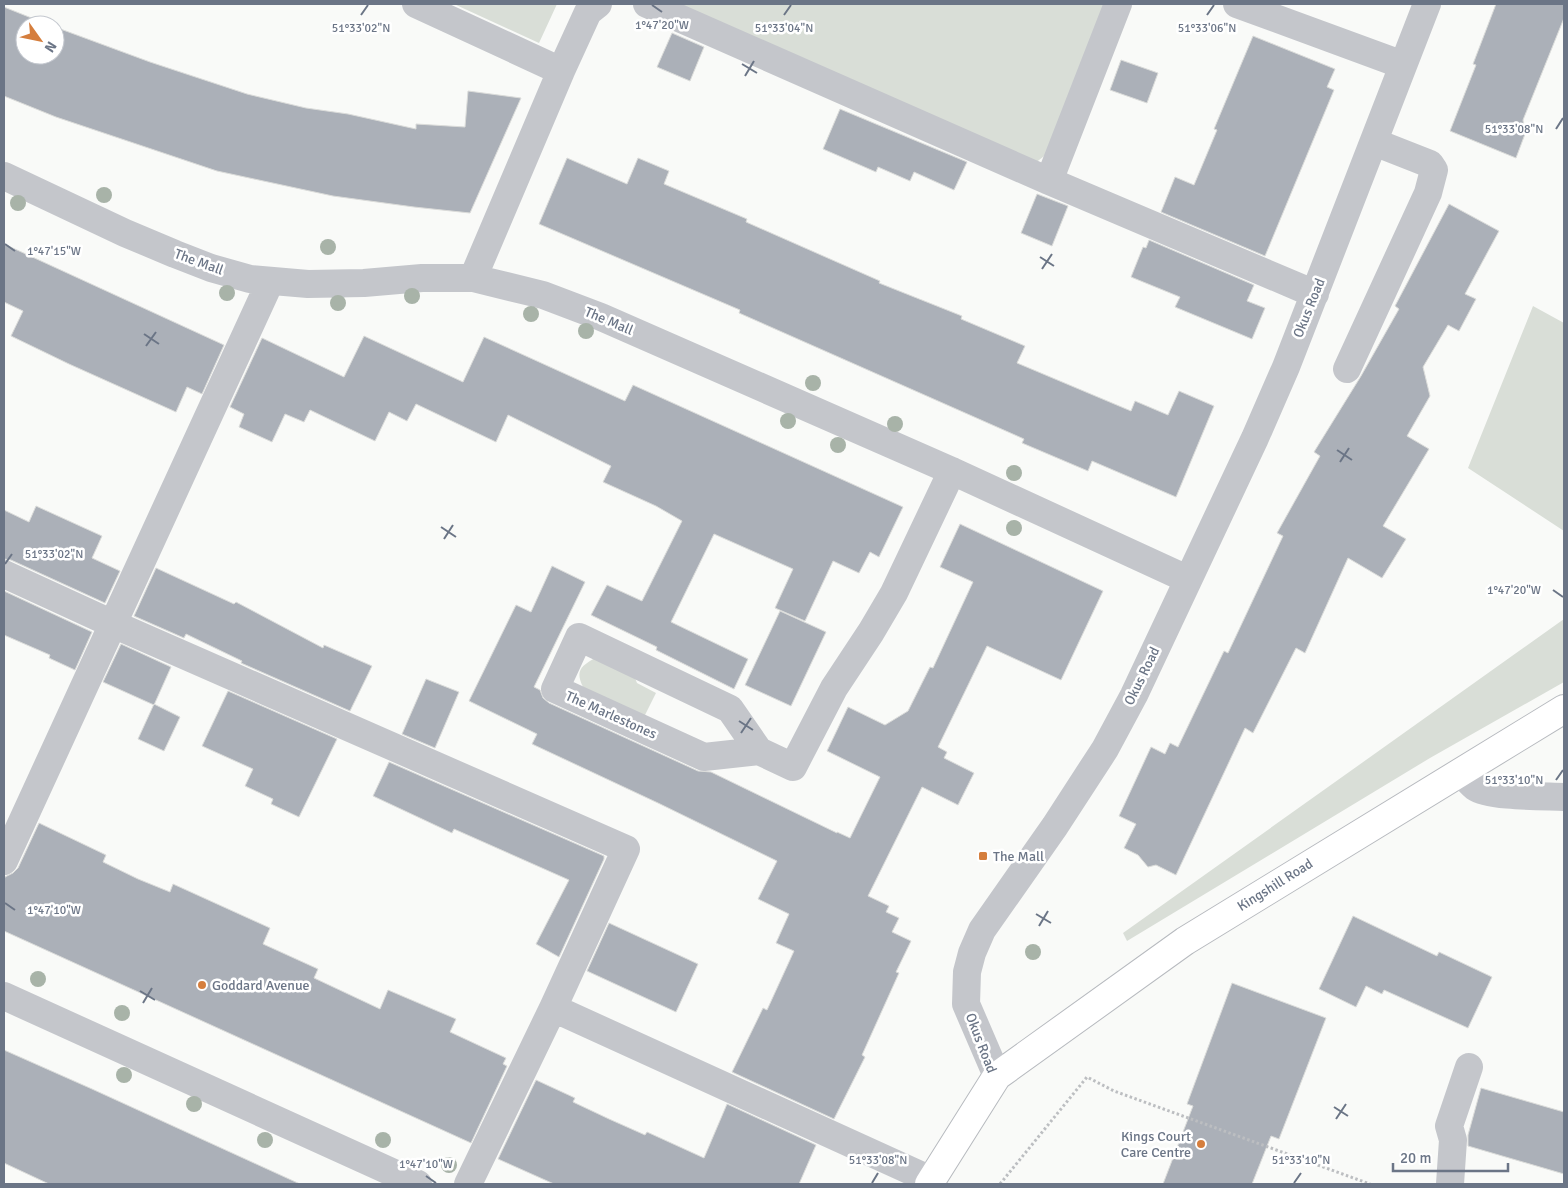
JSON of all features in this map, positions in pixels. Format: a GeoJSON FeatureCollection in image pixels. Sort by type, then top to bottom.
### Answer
{"type":"FeatureCollection","features":[{"type":"Feature","properties":{"kind":"main road","name":"Kingshill Road"},"geometry":{"type":"LineString","coordinates":[[997,1076],[1186,941],[1564,709]]}},
{"type":"Feature","properties":{"kind":"main road","name":"Okus Road"},"geometry":{"type":"LineString","coordinates":[[930,1182],[997,1076]]}},
{"type":"Feature","properties":{"kind":"street"},"geometry":{"type":"LineString","coordinates":[[416,4],[561,71]]}},
{"type":"Feature","properties":{"kind":"street"},"geometry":{"type":"LineString","coordinates":[[473,278],[561,71],[588,12],[598,4]]}},
{"type":"Feature","properties":{"kind":"street"},"geometry":{"type":"LineString","coordinates":[[647,4],[1049,181],[1315,294]]}},
{"type":"Feature","properties":{"kind":"street"},"geometry":{"type":"LineString","coordinates":[[1049,181],[1118,4]]}},
{"type":"Feature","properties":{"kind":"street"},"geometry":{"type":"LineString","coordinates":[[1238,4],[1403,65]]}},
{"type":"Feature","properties":{"kind":"street","name":"Okus Road"},"geometry":{"type":"LineString","coordinates":[[997,1076],[966,1004],[967,972],[972,952],[982,930],[1055,826],[1105,749],[1134,695],[1255,438],[1315,294],[1427,4]]}},
{"type":"Feature","properties":{"kind":"street"},"geometry":{"type":"LineString","coordinates":[[1347,369],[1428,193],[1434,170],[1430,164],[1374,142]]}},
{"type":"Feature","properties":{"kind":"street","name":"The Mall"},"geometry":{"type":"LineString","coordinates":[[4,176],[125,233],[175,254],[211,268],[250,279],[308,284],[364,283],[422,278],[473,278],[543,295],[601,317],[952,472],[1188,579]]}},
{"type":"Feature","properties":{"kind":"street"},"geometry":{"type":"LineString","coordinates":[[4,861],[270,282]]}},
{"type":"Feature","properties":{"kind":"street"},"geometry":{"type":"LineString","coordinates":[[759,751],[793,767],[834,688],[872,632],[894,593],[952,472]]}},
{"type":"Feature","properties":{"kind":"street"},"geometry":{"type":"LineString","coordinates":[[4,574],[626,850],[553,1008],[468,1184]]}},
{"type":"Feature","properties":{"kind":"street","name":"The Marlestones"},"geometry":{"type":"LineString","coordinates":[[579,637],[730,709],[759,751],[704,757],[555,689],[579,637]]}},
{"type":"Feature","properties":{"kind":"street"},"geometry":{"type":"LineString","coordinates":[[1461,772],[1475,788],[1525,796],[1564,797]]}},
{"type":"Feature","properties":{"kind":"street"},"geometry":{"type":"LineString","coordinates":[[4,996],[418,1184]]}},
{"type":"Feature","properties":{"kind":"street"},"geometry":{"type":"LineString","coordinates":[[553,1008],[930,1182]]}},
{"type":"Feature","properties":{"kind":"street"},"geometry":{"type":"LineString","coordinates":[[1450,1184],[1453,1140],[1449,1126],[1469,1067]]}},
{"type":"Feature","properties":{"kind":"path"},"geometry":{"type":"LineString","coordinates":[[1000,1184],[1087,1077],[1114,1091],[1370,1184]]}},
{"type":"Feature","properties":{"kind":"shaded area"},"geometry":{"type":"Polygon","coordinates":[[[454,4],[557,4],[539,43],[454,4]]]}},
{"type":"Feature","properties":{"kind":"shaded area"},"geometry":{"type":"Polygon","coordinates":[[[677,4],[1106,4],[1048,153],[1034,164],[677,4]]]}},
{"type":"Feature","properties":{"kind":"shaded area"},"geometry":{"type":"Polygon","coordinates":[[[1533,306],[1564,323],[1564,531],[1468,468],[1533,306]]]}},
{"type":"Feature","properties":{"kind":"shaded area"},"geometry":{"type":"Polygon","coordinates":[[[1564,619],[1564,682],[1430,758],[1127,941],[1123,933],[1564,619]]]}},
{"type":"Feature","properties":{"kind":"shaded area"},"geometry":{"type":"Polygon","coordinates":[[[595,658],[633,673],[637,683],[656,693],[644,717],[583,687],[580,677],[581,669],[595,658]]]}},
{"type":"Feature","properties":{"kind":"building"},"geometry":{"type":"Polygon","coordinates":[[[1496,4],[1564,4],[1564,18],[1523,120],[1525,134],[1516,158],[1450,131],[1476,65],[1473,64],[1496,4]]]}},
{"type":"Feature","properties":{"kind":"building"},"geometry":{"type":"Polygon","coordinates":[[[4,7],[24,15],[15,15],[15,65],[65,65],[65,31],[150,62],[247,94],[306,108],[348,114],[416,129],[416,124],[465,127],[468,91],[521,98],[470,213],[333,196],[217,171],[56,117],[4,96],[4,7]]]}},
{"type":"Feature","properties":{"kind":"building"},"geometry":{"type":"Polygon","coordinates":[[[672,33],[704,47],[690,81],[657,67],[672,33]]]}},
{"type":"Feature","properties":{"kind":"building"},"geometry":{"type":"Polygon","coordinates":[[[1253,36],[1335,69],[1327,87],[1334,90],[1265,256],[1161,212],[1175,177],[1194,185],[1217,130],[1214,129],[1253,36]]]}},
{"type":"Feature","properties":{"kind":"building"},"geometry":{"type":"Polygon","coordinates":[[[1121,60],[1158,73],[1147,103],[1110,90],[1121,60]]]}},
{"type":"Feature","properties":{"kind":"building"},"geometry":{"type":"Polygon","coordinates":[[[840,109],[967,162],[954,190],[914,172],[910,181],[878,167],[876,172],[823,149],[840,109]]]}},
{"type":"Feature","properties":{"kind":"building"},"geometry":{"type":"Polygon","coordinates":[[[567,158],[627,184],[638,158],[669,171],[664,184],[747,219],[746,222],[880,281],[879,283],[962,316],[961,319],[1025,346],[1017,363],[1131,411],[1135,401],[1168,415],[1179,391],[1214,406],[1176,497],[1092,461],[1088,471],[1022,443],[1024,439],[739,313],[740,310],[539,224],[567,158]]]}},
{"type":"Feature","properties":{"kind":"building"},"geometry":{"type":"Polygon","coordinates":[[[1037,194],[1068,206],[1052,246],[1021,233],[1037,194]]]}},
{"type":"Feature","properties":{"kind":"building"},"geometry":{"type":"Polygon","coordinates":[[[1449,204],[1499,231],[1465,294],[1476,299],[1459,331],[1448,325],[1423,367],[1430,396],[1407,436],[1429,449],[1383,526],[1406,539],[1382,578],[1348,558],[1305,653],[1296,648],[1253,733],[1245,728],[1176,875],[1156,865],[1148,867],[1138,855],[1124,848],[1136,824],[1119,816],[1151,747],[1165,754],[1170,743],[1178,747],[1224,651],[1228,653],[1283,536],[1277,533],[1320,456],[1314,452],[1361,376],[1399,309],[1395,306],[1449,204]]]}},
{"type":"Feature","properties":{"kind":"building"},"geometry":{"type":"Polygon","coordinates":[[[1149,240],[1254,285],[1247,301],[1265,308],[1252,339],[1175,307],[1180,297],[1131,277],[1143,247],[1146,248],[1149,240]]]}},
{"type":"Feature","properties":{"kind":"building"},"geometry":{"type":"Polygon","coordinates":[[[4,244],[224,345],[202,394],[187,387],[176,412],[11,336],[23,311],[4,302],[4,244]]]}},
{"type":"Feature","properties":{"kind":"building"},"geometry":{"type":"Polygon","coordinates":[[[364,336],[463,382],[484,337],[625,401],[633,385],[903,507],[879,557],[870,552],[859,573],[833,561],[805,621],[775,608],[793,569],[714,534],[671,622],[748,659],[734,689],[656,650],[657,647],[591,615],[607,585],[642,601],[682,521],[656,506],[603,482],[611,466],[508,415],[496,442],[416,404],[407,421],[389,412],[375,441],[310,410],[304,422],[285,414],[272,442],[239,427],[244,414],[230,407],[262,338],[344,377],[364,336]]]}},
{"type":"Feature","properties":{"kind":"building"},"geometry":{"type":"Polygon","coordinates":[[[36,506],[102,536],[92,558],[120,571],[105,603],[11,560],[4,559],[4,510],[29,522],[36,506]]]}},
{"type":"Feature","properties":{"kind":"building"},"geometry":{"type":"Polygon","coordinates":[[[960,524],[1103,591],[1061,680],[987,646],[938,747],[947,752],[944,758],[974,773],[958,805],[922,787],[868,896],[889,906],[886,912],[899,918],[892,932],[911,941],[896,972],[899,973],[862,1055],[865,1057],[834,1119],[732,1072],[763,1008],[767,1010],[794,951],[776,943],[789,914],[758,899],[777,861],[532,744],[537,734],[469,701],[516,605],[531,612],[552,566],[585,582],[534,687],[540,690],[543,698],[549,703],[698,771],[711,772],[850,838],[880,777],[827,751],[848,707],[885,725],[908,711],[930,667],[933,668],[973,582],[940,567],[960,524]]]}},
{"type":"Feature","properties":{"kind":"building"},"geometry":{"type":"Polygon","coordinates":[[[156,568],[234,604],[236,602],[323,648],[324,645],[372,666],[350,711],[241,663],[242,661],[186,634],[184,638],[134,616],[156,568]]]}},
{"type":"Feature","properties":{"kind":"building"},"geometry":{"type":"Polygon","coordinates":[[[4,591],[92,632],[75,670],[49,658],[50,655],[4,635],[4,591]]]}},
{"type":"Feature","properties":{"kind":"building"},"geometry":{"type":"Polygon","coordinates":[[[780,611],[826,632],[791,706],[745,685],[780,611]]]}},
{"type":"Feature","properties":{"kind":"building"},"geometry":{"type":"Polygon","coordinates":[[[121,644],[171,667],[154,705],[103,682],[121,644]]]}},
{"type":"Feature","properties":{"kind":"building"},"geometry":{"type":"Polygon","coordinates":[[[426,679],[459,692],[435,748],[402,734],[426,679]]]}},
{"type":"Feature","properties":{"kind":"building"},"geometry":{"type":"Polygon","coordinates":[[[228,691],[337,739],[299,817],[271,804],[273,799],[245,786],[253,769],[202,746],[228,691]]]}},
{"type":"Feature","properties":{"kind":"building"},"geometry":{"type":"Polygon","coordinates":[[[154,704],[180,717],[164,751],[138,739],[154,704]]]}},
{"type":"Feature","properties":{"kind":"building"},"geometry":{"type":"Polygon","coordinates":[[[389,762],[604,856],[559,957],[536,944],[569,880],[454,829],[452,833],[373,796],[389,762]]]}},
{"type":"Feature","properties":{"kind":"building"},"geometry":{"type":"Polygon","coordinates":[[[39,823],[106,855],[103,862],[138,879],[170,892],[173,884],[270,928],[263,944],[318,969],[314,978],[380,1009],[388,990],[456,1019],[450,1032],[506,1058],[503,1064],[507,1066],[471,1143],[4,931],[4,879],[18,868],[39,823]]]}},
{"type":"Feature","properties":{"kind":"building"},"geometry":{"type":"Polygon","coordinates":[[[1353,916],[1437,956],[1439,952],[1492,977],[1468,1028],[1384,990],[1382,994],[1366,986],[1356,1007],[1319,989],[1353,916]]]}},
{"type":"Feature","properties":{"kind":"building"},"geometry":{"type":"Polygon","coordinates":[[[609,923],[698,964],[676,1012],[587,971],[609,923]]]}},
{"type":"Feature","properties":{"kind":"building"},"geometry":{"type":"Polygon","coordinates":[[[1232,983],[1326,1018],[1279,1139],[1271,1136],[1252,1184],[1163,1184],[1193,1106],[1187,1104],[1232,983]]]}},
{"type":"Feature","properties":{"kind":"building"},"geometry":{"type":"Polygon","coordinates":[[[4,1050],[300,1184],[49,1184],[4,1163],[4,1050]]]}},
{"type":"Feature","properties":{"kind":"building"},"geometry":{"type":"Polygon","coordinates":[[[536,1080],[575,1098],[573,1102],[609,1119],[645,1135],[647,1132],[704,1158],[727,1104],[816,1145],[799,1184],[554,1184],[498,1159],[536,1080]]]}},
{"type":"Feature","properties":{"kind":"building"},"geometry":{"type":"Polygon","coordinates":[[[1481,1088],[1564,1112],[1564,1174],[1468,1146],[1468,1135],[1481,1088]]]}},
{"type":"Feature","properties":{"kind":"place","name":"The Mall"},"geometry":{"type":"Point","coordinates":[983,856]}},
{"type":"Feature","properties":{"kind":"place","name":"Goddard Avenue"},"geometry":{"type":"Point","coordinates":[202,985]}},
{"type":"Feature","properties":{"kind":"place","name":"Kings Court Care Centre"},"geometry":{"type":"Point","coordinates":[1201,1144]}}]}
